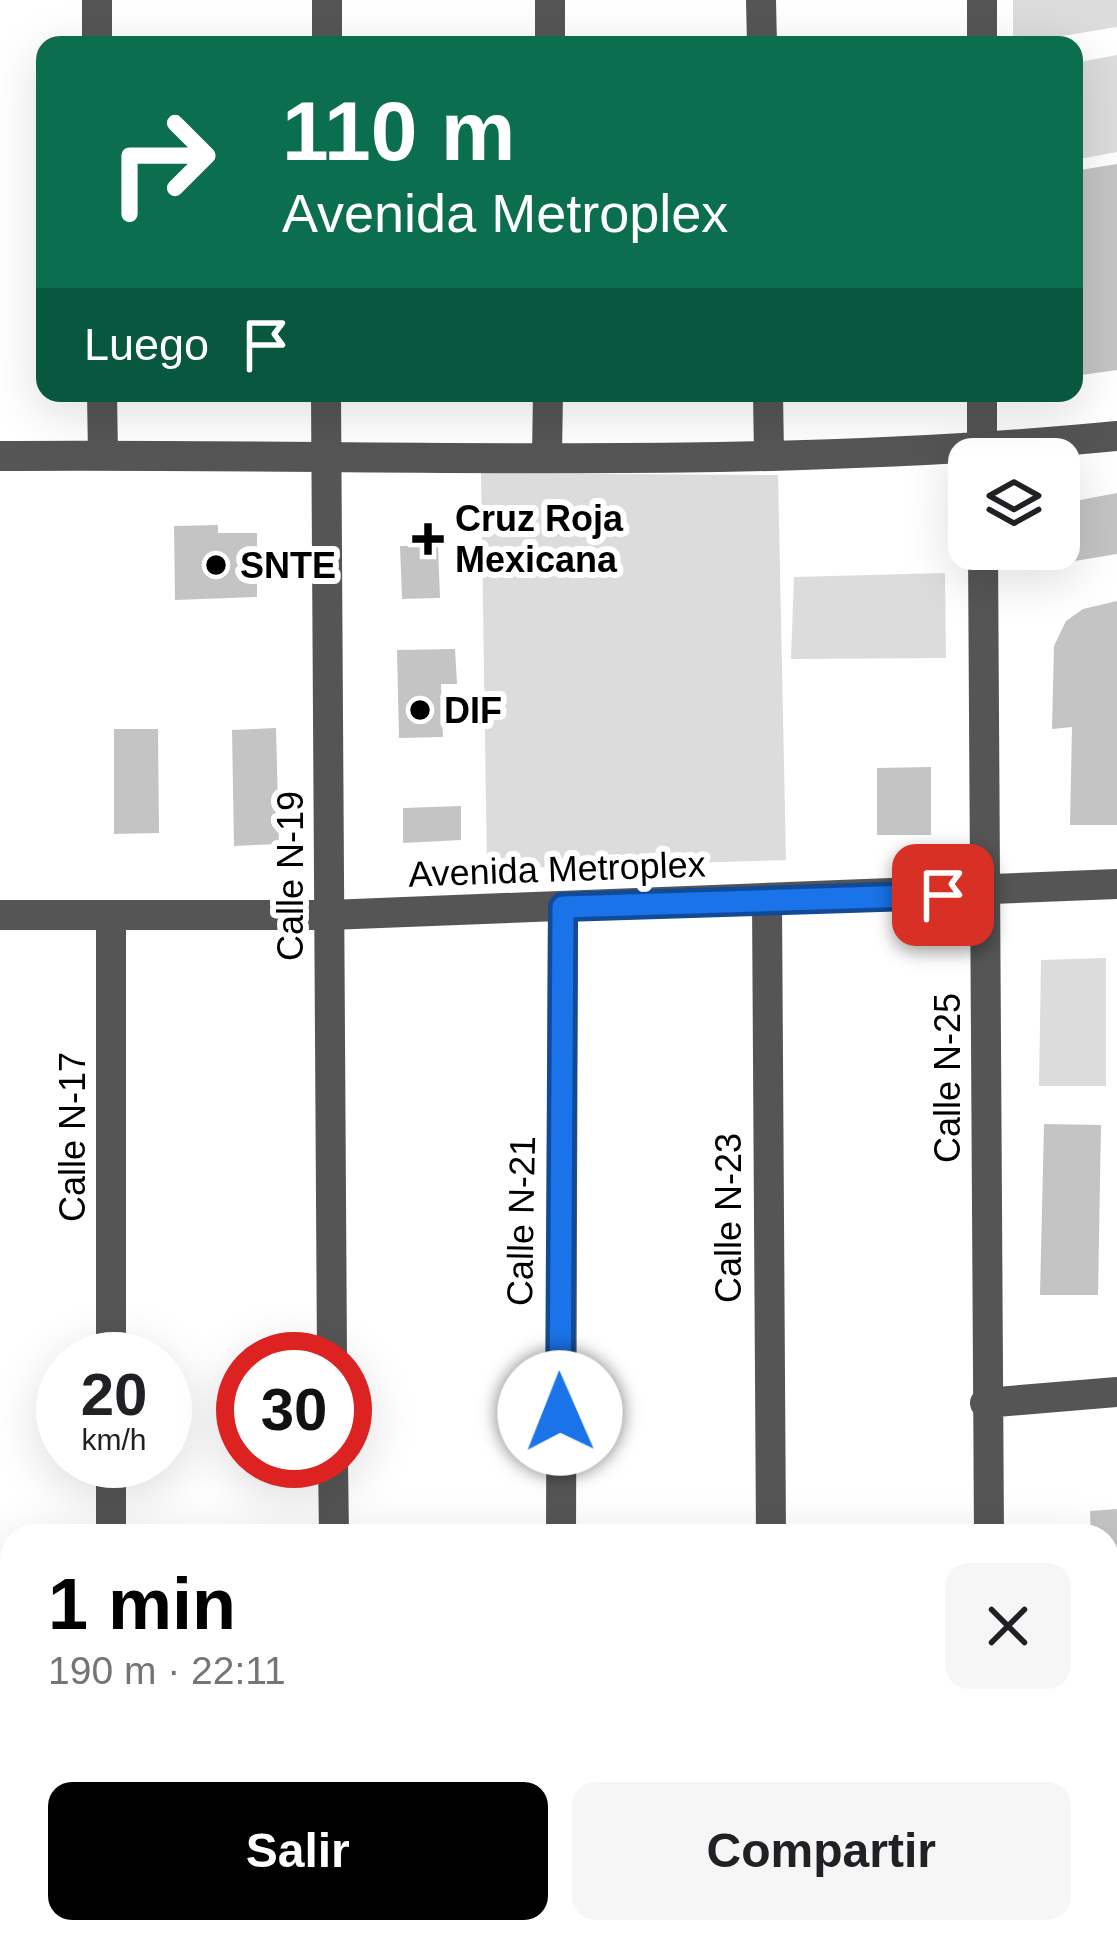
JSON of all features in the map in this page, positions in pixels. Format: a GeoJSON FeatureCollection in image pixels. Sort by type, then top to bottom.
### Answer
{"type":"FeatureCollection","features":[{"type":"Feature","properties":{"kind":"street"},"geometry":{"type":"LineString","coordinates":[[97,0],[97,36]]}},
{"type":"Feature","properties":{"kind":"street"},"geometry":{"type":"LineString","coordinates":[[327,0],[327,36]]}},
{"type":"Feature","properties":{"kind":"street"},"geometry":{"type":"LineString","coordinates":[[550,0],[550,36]]}},
{"type":"Feature","properties":{"kind":"street"},"geometry":{"type":"LineString","coordinates":[[761,0],[761,36]]}},
{"type":"Feature","properties":{"kind":"street"},"geometry":{"type":"LineString","coordinates":[[982,0],[982,36]]}},
{"type":"Feature","properties":{"kind":"street"},"geometry":{"type":"LineString","coordinates":[[102,402],[103,455]]}},
{"type":"Feature","properties":{"kind":"street","name":"Calle N-19"},"geometry":{"type":"LineString","coordinates":[[326,402],[332,1332]]}},
{"type":"Feature","properties":{"kind":"street"},"geometry":{"type":"LineString","coordinates":[[547,455],[548,402]]}},
{"type":"Feature","properties":{"kind":"street"},"geometry":{"type":"LineString","coordinates":[[768,402],[769,455]]}},
{"type":"Feature","properties":{"kind":"street"},"geometry":{"type":"LineString","coordinates":[[982,402],[982,438]]}},
{"type":"Feature","properties":{"kind":"street"},"geometry":{"type":"LineString","coordinates":[[1080,441],[1117,436]]}},
{"type":"Feature","properties":{"kind":"street"},"geometry":{"type":"LineString","coordinates":[[0,456],[948,454]]}},
{"type":"Feature","properties":{"kind":"street","name":"Calle N-25"},"geometry":{"type":"LineString","coordinates":[[983,570],[988,1524]]}},
{"type":"Feature","properties":{"kind":"street","name":"Avenida Metroplex"},"geometry":{"type":"LineString","coordinates":[[0,916],[329,915],[987,893],[1117,884]]}},
{"type":"Feature","properties":{"kind":"street","name":"Calle N-23"},"geometry":{"type":"LineString","coordinates":[[767,901],[770,1524]]}},
{"type":"Feature","properties":{"kind":"street","name":"Calle N-21"},"geometry":{"type":"LineString","coordinates":[[561,1524],[563,907]]}},
{"type":"Feature","properties":{"kind":"street","name":"Calle N-17"},"geometry":{"type":"LineString","coordinates":[[111,914],[111,1332]]}},
{"type":"Feature","properties":{"kind":"street"},"geometry":{"type":"LineString","coordinates":[[985,1402],[1117,1392]]}},
{"type":"Feature","properties":{"kind":"street"},"geometry":{"type":"LineString","coordinates":[[111,1488],[111,1524]]}},
{"type":"Feature","properties":{"kind":"street"},"geometry":{"type":"LineString","coordinates":[[333,1488],[334,1524]]}},
{"type":"Feature","properties":{"kind":"shaded area"},"geometry":{"type":"Polygon","coordinates":[[[1013,0],[1117,0],[1117,27],[1062,36],[1013,36],[1013,0]]]}},
{"type":"Feature","properties":{"kind":"shaded area"},"geometry":{"type":"Polygon","coordinates":[[[1117,55],[1117,152],[1083,158],[1083,61],[1117,55]]]}},
{"type":"Feature","properties":{"kind":"shaded area"},"geometry":{"type":"Polygon","coordinates":[[[481,473],[778,475],[786,860],[487,869],[481,473]]]}},
{"type":"Feature","properties":{"kind":"shaded area"},"geometry":{"type":"Polygon","coordinates":[[[945,573],[946,658],[791,659],[794,577],[945,573]]]}},
{"type":"Feature","properties":{"kind":"shaded area"},"geometry":{"type":"Polygon","coordinates":[[[1106,958],[1106,1086],[1039,1086],[1041,960],[1106,958]]]}},
{"type":"Feature","properties":{"kind":"building"},"geometry":{"type":"Polygon","coordinates":[[[1117,164],[1117,370],[1083,375],[1083,170],[1117,164]]]}},
{"type":"Feature","properties":{"kind":"building"},"geometry":{"type":"Polygon","coordinates":[[[1117,493],[1117,554],[1080,560],[1080,500],[1117,493]]]}},
{"type":"Feature","properties":{"kind":"building","name":"SNTE"},"geometry":{"type":"Polygon","coordinates":[[[218,525],[218,533],[257,533],[257,597],[175,600],[174,526],[218,525]]]}},
{"type":"Feature","properties":{"kind":"building"},"geometry":{"type":"Polygon","coordinates":[[[438,545],[440,598],[402,599],[400,546],[438,545]]]}},
{"type":"Feature","properties":{"kind":"building"},"geometry":{"type":"Polygon","coordinates":[[[1117,601],[1117,825],[1070,825],[1072,727],[1052,729],[1054,646],[1066,621],[1083,609],[1117,601]]]}},
{"type":"Feature","properties":{"kind":"building","name":"DIF"},"geometry":{"type":"Polygon","coordinates":[[[455,649],[457,684],[441,684],[443,737],[399,738],[397,650],[455,649]]]}},
{"type":"Feature","properties":{"kind":"building"},"geometry":{"type":"Polygon","coordinates":[[[276,728],[279,844],[234,846],[232,730],[276,728]]]}},
{"type":"Feature","properties":{"kind":"building"},"geometry":{"type":"Polygon","coordinates":[[[114,729],[158,729],[159,833],[114,834],[114,729]]]}},
{"type":"Feature","properties":{"kind":"building"},"geometry":{"type":"Polygon","coordinates":[[[931,767],[931,835],[877,835],[877,768],[931,767]]]}},
{"type":"Feature","properties":{"kind":"building"},"geometry":{"type":"Polygon","coordinates":[[[461,806],[461,840],[403,843],[403,808],[461,806]]]}},
{"type":"Feature","properties":{"kind":"building"},"geometry":{"type":"Polygon","coordinates":[[[1044,1124],[1101,1125],[1098,1295],[1040,1295],[1044,1124]]]}},
{"type":"Feature","properties":{"kind":"building"},"geometry":{"type":"Polygon","coordinates":[[[1117,1509],[1117,1524],[1091,1524],[1090,1511],[1117,1509]]]}},
{"type":"Feature","properties":{"kind":"place","name":"Cruz Roja Mexicana"},"geometry":{"type":"Point","coordinates":[428,539]}},
{"type":"Feature","properties":{"kind":"place","name":"SNTE"},"geometry":{"type":"Point","coordinates":[216,565]}},
{"type":"Feature","properties":{"kind":"place","name":"DIF"},"geometry":{"type":"Point","coordinates":[420,710]}},
{"type":"Feature","properties":{"kind":"route"},"geometry":{"type":"LineString","coordinates":[[560,1413],[563,907],[943,895]]}}]}
